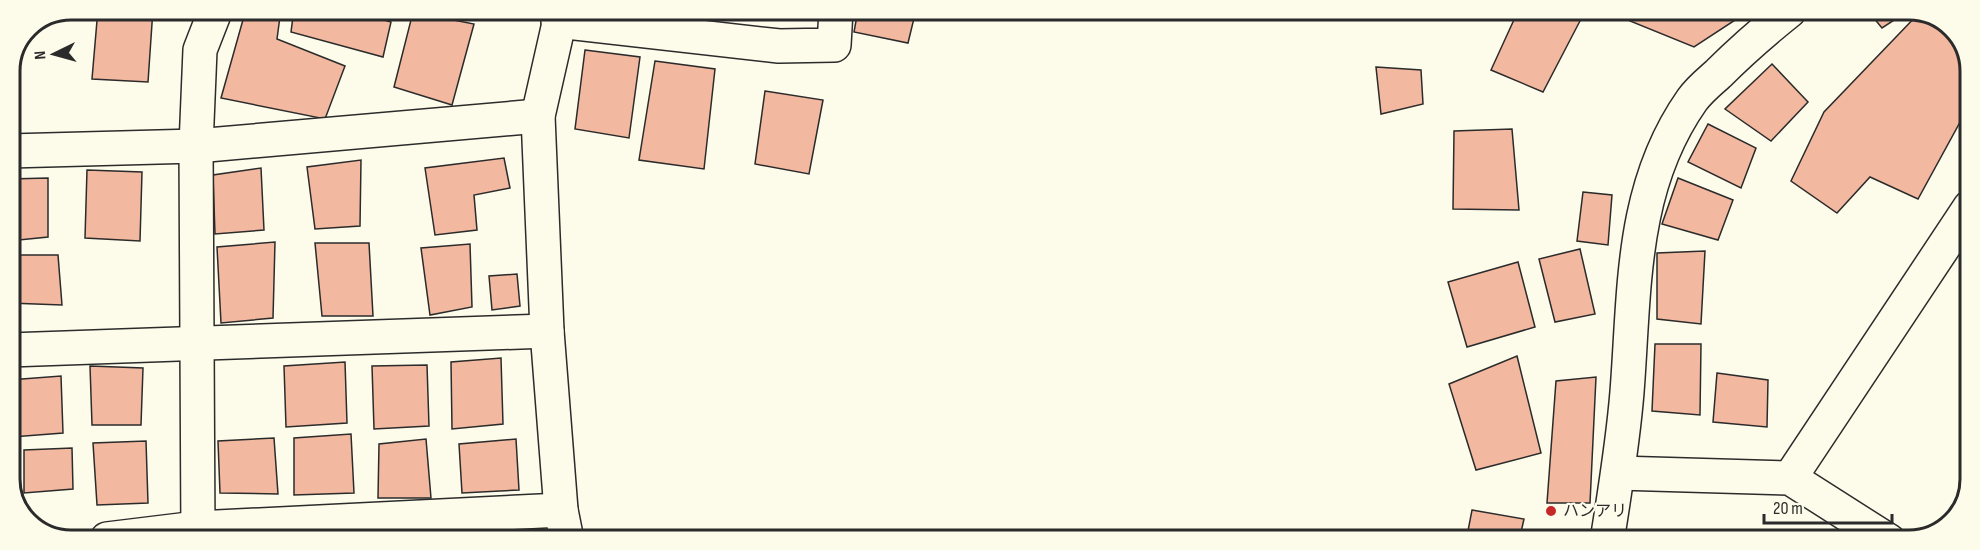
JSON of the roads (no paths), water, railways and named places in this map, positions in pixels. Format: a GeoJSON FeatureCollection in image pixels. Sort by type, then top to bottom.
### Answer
{"type":"FeatureCollection","features":[{"type":"Feature","properties":{"kind":"street"},"geometry":{"type":"LineString","coordinates":[[198,530],[196,146],[200,50],[212,20]]}},
{"type":"Feature","properties":{"kind":"street"},"geometry":{"type":"LineString","coordinates":[[361,530],[564,525],[547,331],[538,116],[559,20]]}},
{"type":"Feature","properties":{"kind":"street"},"geometry":{"type":"LineString","coordinates":[[595,20],[779,46],[834,45],[835,20]]}},
{"type":"Feature","properties":{"kind":"street"},"geometry":{"type":"LineString","coordinates":[[1609,530],[1618,473],[1626,396],[1634,276],[1644,207],[1654,175],[1693,98],[1759,34],[1777,20]]}},
{"type":"Feature","properties":{"kind":"street"},"geometry":{"type":"LineString","coordinates":[[20,151],[196,146],[538,116]]}},
{"type":"Feature","properties":{"kind":"street"},"geometry":{"type":"LineString","coordinates":[[1790,478],[1960,222]]}},
{"type":"Feature","properties":{"kind":"street"},"geometry":{"type":"LineString","coordinates":[[20,350],[547,331]]}},
{"type":"Feature","properties":{"kind":"street"},"geometry":{"type":"LineString","coordinates":[[1618,473],[1790,478],[1871,530]]}},
{"type":"Feature","properties":{"kind":"place","name":"ハンアリ"},"geometry":{"type":"Point","coordinates":[1551,511]}}]}
